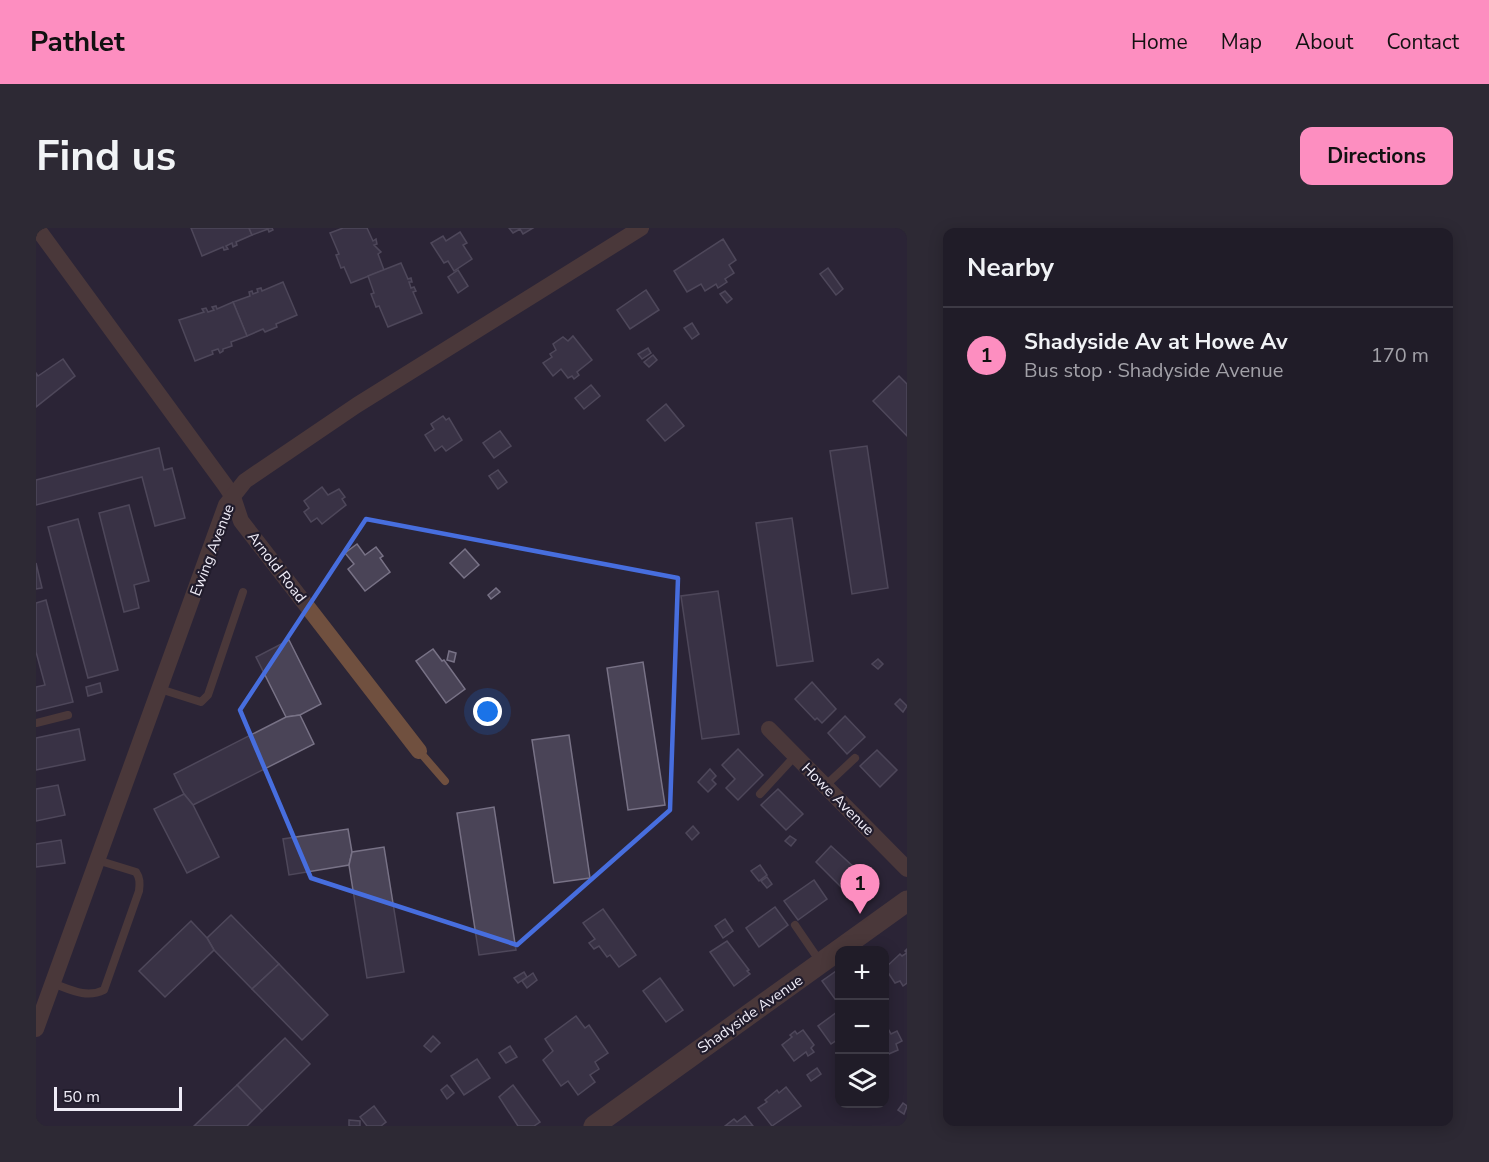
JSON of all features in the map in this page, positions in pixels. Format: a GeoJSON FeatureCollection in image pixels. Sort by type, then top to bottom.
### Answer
{"type":"FeatureCollection","features":[{"type":"Feature","properties":{"kind":"street","name":"Arnold Road"},"geometry":{"type":"LineString","coordinates":[[38,228],[233,496],[241,521],[418,751]]}},
{"type":"Feature","properties":{"kind":"street","name":"Ewing Avenue"},"geometry":{"type":"LineString","coordinates":[[36,1029],[226,505],[245,481],[361,402],[641,228]]}},
{"type":"Feature","properties":{"kind":"street","name":"Howe Avenue"},"geometry":{"type":"LineString","coordinates":[[769,729],[907,869]]}},
{"type":"Feature","properties":{"kind":"street","name":"Shadyside Avenue"},"geometry":{"type":"LineString","coordinates":[[594,1126],[907,901]]}},
{"type":"Feature","properties":{"kind":"lane"},"geometry":{"type":"LineString","coordinates":[[160,689],[201,702],[208,695],[243,592]]}},
{"type":"Feature","properties":{"kind":"lane"},"geometry":{"type":"LineString","coordinates":[[36,723],[68,715]]}},
{"type":"Feature","properties":{"kind":"lane","name":"Arnold Road"},"geometry":{"type":"LineString","coordinates":[[418,751],[445,781]]}},
{"type":"Feature","properties":{"kind":"lane"},"geometry":{"type":"LineString","coordinates":[[760,794],[795,756]]}},
{"type":"Feature","properties":{"kind":"lane"},"geometry":{"type":"LineString","coordinates":[[825,786],[855,758]]}},
{"type":"Feature","properties":{"kind":"lane"},"geometry":{"type":"LineString","coordinates":[[52,984],[87,995],[97,994],[104,990],[139,891],[140,877],[136,872],[97,860]]}},
{"type":"Feature","properties":{"kind":"lane"},"geometry":{"type":"LineString","coordinates":[[795,925],[821,963]]}},
{"type":"Feature","properties":{"kind":"highlighted area"},"geometry":{"type":"Polygon","coordinates":[[[366,519],[678,578],[670,810],[517,945],[311,878],[240,710],[366,519]]]}},
{"type":"Feature","properties":{"kind":"building"},"geometry":{"type":"Polygon","coordinates":[[[191,228],[249,228],[252,235],[236,242],[237,245],[233,247],[232,243],[226,246],[228,249],[224,250],[223,247],[202,256],[191,228]]]}},
{"type":"Feature","properties":{"kind":"building"},"geometry":{"type":"Polygon","coordinates":[[[249,228],[272,228],[273,230],[269,232],[268,229],[252,235],[249,228]]]}},
{"type":"Feature","properties":{"kind":"building"},"geometry":{"type":"Polygon","coordinates":[[[343,228],[367,228],[373,241],[376,239],[377,244],[374,245],[381,252],[378,254],[384,270],[351,283],[344,267],[341,268],[336,255],[339,254],[330,233],[343,228]]]}},
{"type":"Feature","properties":{"kind":"building"},"geometry":{"type":"Polygon","coordinates":[[[509,228],[533,228],[523,234],[520,229],[513,233],[509,228]]]}},
{"type":"Feature","properties":{"kind":"building"},"geometry":{"type":"Polygon","coordinates":[[[460,232],[467,243],[463,245],[472,259],[454,271],[448,261],[444,263],[431,243],[443,236],[446,241],[460,232]]]}},
{"type":"Feature","properties":{"kind":"building"},"geometry":{"type":"Polygon","coordinates":[[[723,239],[736,260],[729,265],[734,273],[718,288],[716,284],[705,291],[701,284],[687,292],[674,271],[723,239]]]}},
{"type":"Feature","properties":{"kind":"building"},"geometry":{"type":"Polygon","coordinates":[[[401,263],[408,279],[411,278],[412,282],[409,282],[411,288],[414,287],[416,291],[413,292],[422,313],[388,327],[379,306],[376,307],[368,276],[401,263]]]}},
{"type":"Feature","properties":{"kind":"building"},"geometry":{"type":"Polygon","coordinates":[[[828,268],[843,289],[836,295],[820,274],[828,268]]]}},
{"type":"Feature","properties":{"kind":"building"},"geometry":{"type":"Polygon","coordinates":[[[458,270],[468,286],[458,293],[448,277],[458,270]]]}},
{"type":"Feature","properties":{"kind":"building"},"geometry":{"type":"Polygon","coordinates":[[[283,282],[297,315],[276,324],[277,327],[265,332],[263,329],[247,336],[233,302],[250,296],[249,292],[252,291],[253,294],[258,292],[257,289],[261,288],[262,291],[283,282]]]}},
{"type":"Feature","properties":{"kind":"building"},"geometry":{"type":"Polygon","coordinates":[[[646,290],[659,310],[630,329],[617,310],[646,290]]]}},
{"type":"Feature","properties":{"kind":"building"},"geometry":{"type":"Polygon","coordinates":[[[725,291],[732,299],[727,303],[720,294],[725,291]]]}},
{"type":"Feature","properties":{"kind":"building"},"geometry":{"type":"Polygon","coordinates":[[[233,302],[247,336],[231,342],[232,346],[223,349],[220,353],[218,349],[212,351],[213,354],[195,361],[179,320],[204,312],[202,309],[206,308],[208,312],[214,310],[212,307],[216,306],[217,309],[233,302]]]}},
{"type":"Feature","properties":{"kind":"building"},"geometry":{"type":"Polygon","coordinates":[[[692,323],[699,334],[692,339],[684,328],[692,323]]]}},
{"type":"Feature","properties":{"kind":"building"},"geometry":{"type":"Polygon","coordinates":[[[573,336],[592,360],[577,372],[579,375],[574,379],[572,376],[568,378],[561,369],[553,376],[543,363],[552,357],[550,354],[556,350],[553,344],[563,337],[568,341],[573,336]]]}},
{"type":"Feature","properties":{"kind":"building"},"geometry":{"type":"Polygon","coordinates":[[[648,348],[651,353],[642,359],[638,354],[648,348]]]}},
{"type":"Feature","properties":{"kind":"building"},"geometry":{"type":"Polygon","coordinates":[[[653,355],[657,360],[649,367],[644,362],[653,355]]]}},
{"type":"Feature","properties":{"kind":"building"},"geometry":{"type":"Polygon","coordinates":[[[63,359],[75,376],[36,407],[36,373],[38,376],[63,359]]]}},
{"type":"Feature","properties":{"kind":"building"},"geometry":{"type":"Polygon","coordinates":[[[899,376],[907,384],[907,436],[873,401],[899,376]]]}},
{"type":"Feature","properties":{"kind":"building"},"geometry":{"type":"Polygon","coordinates":[[[591,385],[600,396],[584,409],[575,398],[591,385]]]}},
{"type":"Feature","properties":{"kind":"building"},"geometry":{"type":"Polygon","coordinates":[[[666,404],[684,426],[665,441],[647,420],[666,404]]]}},
{"type":"Feature","properties":{"kind":"building"},"geometry":{"type":"Polygon","coordinates":[[[443,416],[446,420],[449,418],[462,440],[446,451],[442,446],[435,451],[425,435],[434,429],[431,424],[443,416]]]}},
{"type":"Feature","properties":{"kind":"building"},"geometry":{"type":"Polygon","coordinates":[[[500,431],[511,446],[494,458],[483,443],[500,431]]]}},
{"type":"Feature","properties":{"kind":"building"},"geometry":{"type":"Polygon","coordinates":[[[867,446],[888,588],[852,594],[830,451],[867,446]]]}},
{"type":"Feature","properties":{"kind":"building"},"geometry":{"type":"Polygon","coordinates":[[[159,448],[164,470],[172,468],[185,518],[155,526],[142,477],[36,505],[36,480],[159,448]]]}},
{"type":"Feature","properties":{"kind":"building"},"geometry":{"type":"Polygon","coordinates":[[[498,470],[507,482],[498,489],[489,476],[498,470]]]}},
{"type":"Feature","properties":{"kind":"building"},"geometry":{"type":"Polygon","coordinates":[[[322,487],[328,495],[339,489],[345,497],[342,499],[346,505],[322,524],[317,518],[311,522],[304,512],[309,508],[304,501],[322,487]]]}},
{"type":"Feature","properties":{"kind":"building"},"geometry":{"type":"Polygon","coordinates":[[[129,505],[149,581],[134,585],[139,608],[124,612],[99,513],[129,505]]]}},
{"type":"Feature","properties":{"kind":"building"},"geometry":{"type":"Polygon","coordinates":[[[792,518],[813,661],[777,666],[756,523],[792,518]]]}},
{"type":"Feature","properties":{"kind":"building"},"geometry":{"type":"Polygon","coordinates":[[[78,519],[118,670],[88,678],[48,527],[78,519]]]}},
{"type":"Feature","properties":{"kind":"building"},"geometry":{"type":"Polygon","coordinates":[[[357,544],[365,555],[376,547],[383,556],[380,558],[390,572],[365,591],[348,569],[354,564],[345,553],[357,544]]]}},
{"type":"Feature","properties":{"kind":"building"},"geometry":{"type":"Polygon","coordinates":[[[465,549],[479,565],[464,578],[450,563],[465,549]]]}},
{"type":"Feature","properties":{"kind":"building"},"geometry":{"type":"Polygon","coordinates":[[[36,563],[42,588],[36,589],[36,563]]]}},
{"type":"Feature","properties":{"kind":"building"},"geometry":{"type":"Polygon","coordinates":[[[496,588],[500,592],[491,599],[488,595],[496,588]]]}},
{"type":"Feature","properties":{"kind":"building"},"geometry":{"type":"Polygon","coordinates":[[[718,591],[739,734],[702,739],[681,596],[718,591]]]}},
{"type":"Feature","properties":{"kind":"building"},"geometry":{"type":"Polygon","coordinates":[[[46,600],[73,702],[36,711],[36,687],[45,685],[36,652],[36,603],[46,600]]]}},
{"type":"Feature","properties":{"kind":"building"},"geometry":{"type":"Polygon","coordinates":[[[289,640],[321,704],[300,715],[286,717],[256,657],[289,640]]]}},
{"type":"Feature","properties":{"kind":"building"},"geometry":{"type":"Polygon","coordinates":[[[433,649],[465,689],[446,703],[416,661],[433,649]]]}},
{"type":"Feature","properties":{"kind":"building"},"geometry":{"type":"Polygon","coordinates":[[[449,651],[456,653],[454,662],[447,660],[449,651]]]}},
{"type":"Feature","properties":{"kind":"building"},"geometry":{"type":"Polygon","coordinates":[[[878,659],[883,664],[878,669],[872,664],[878,659]]]}},
{"type":"Feature","properties":{"kind":"building"},"geometry":{"type":"Polygon","coordinates":[[[643,662],[665,805],[628,810],[607,668],[643,662]]]}},
{"type":"Feature","properties":{"kind":"building"},"geometry":{"type":"Polygon","coordinates":[[[812,682],[836,709],[822,723],[817,718],[815,720],[795,699],[812,682]]]}},
{"type":"Feature","properties":{"kind":"building"},"geometry":{"type":"Polygon","coordinates":[[[100,683],[102,692],[88,696],[86,687],[100,683]]]}},
{"type":"Feature","properties":{"kind":"building"},"geometry":{"type":"Polygon","coordinates":[[[900,699],[907,706],[903,712],[895,704],[900,699]]]}},
{"type":"Feature","properties":{"kind":"building"},"geometry":{"type":"Polygon","coordinates":[[[300,715],[314,744],[193,805],[184,794],[174,774],[286,717],[300,715]]]}},
{"type":"Feature","properties":{"kind":"building"},"geometry":{"type":"Polygon","coordinates":[[[845,716],[865,737],[847,754],[828,733],[845,716]]]}},
{"type":"Feature","properties":{"kind":"building"},"geometry":{"type":"Polygon","coordinates":[[[79,729],[85,760],[36,770],[36,738],[79,729]]]}},
{"type":"Feature","properties":{"kind":"building"},"geometry":{"type":"Polygon","coordinates":[[[569,735],[590,878],[554,883],[532,740],[569,735]]]}},
{"type":"Feature","properties":{"kind":"building"},"geometry":{"type":"Polygon","coordinates":[[[738,749],[763,775],[738,800],[726,788],[735,779],[722,765],[738,749]]]}},
{"type":"Feature","properties":{"kind":"building"},"geometry":{"type":"Polygon","coordinates":[[[877,750],[897,770],[880,787],[860,766],[877,750]]]}},
{"type":"Feature","properties":{"kind":"building"},"geometry":{"type":"Polygon","coordinates":[[[710,769],[716,776],[712,780],[716,784],[708,792],[698,782],[710,769]]]}},
{"type":"Feature","properties":{"kind":"building"},"geometry":{"type":"Polygon","coordinates":[[[58,785],[65,815],[36,821],[36,789],[58,785]]]}},
{"type":"Feature","properties":{"kind":"building"},"geometry":{"type":"Polygon","coordinates":[[[778,789],[803,814],[786,830],[761,805],[778,789]]]}},
{"type":"Feature","properties":{"kind":"building"},"geometry":{"type":"Polygon","coordinates":[[[184,794],[193,805],[219,857],[187,873],[154,809],[184,794]]]}},
{"type":"Feature","properties":{"kind":"building"},"geometry":{"type":"Polygon","coordinates":[[[494,807],[516,950],[479,955],[457,813],[494,807]]]}},
{"type":"Feature","properties":{"kind":"building"},"geometry":{"type":"Polygon","coordinates":[[[693,826],[699,833],[692,840],[686,833],[693,826]]]}},
{"type":"Feature","properties":{"kind":"building"},"geometry":{"type":"Polygon","coordinates":[[[348,829],[352,852],[349,865],[289,875],[283,839],[348,829]]]}},
{"type":"Feature","properties":{"kind":"building"},"geometry":{"type":"Polygon","coordinates":[[[790,836],[796,840],[791,846],[785,841],[790,836]]]}},
{"type":"Feature","properties":{"kind":"building"},"geometry":{"type":"Polygon","coordinates":[[[61,840],[65,863],[36,867],[36,844],[61,840]]]}},
{"type":"Feature","properties":{"kind":"building"},"geometry":{"type":"Polygon","coordinates":[[[831,846],[857,870],[841,887],[816,862],[831,846]]]}},
{"type":"Feature","properties":{"kind":"building"},"geometry":{"type":"Polygon","coordinates":[[[384,847],[404,972],[367,978],[349,865],[352,852],[384,847]]]}},
{"type":"Feature","properties":{"kind":"building"},"geometry":{"type":"Polygon","coordinates":[[[760,865],[767,875],[759,881],[751,871],[760,865]]]}},
{"type":"Feature","properties":{"kind":"building"},"geometry":{"type":"Polygon","coordinates":[[[767,877],[772,884],[767,888],[761,881],[767,877]]]}},
{"type":"Feature","properties":{"kind":"building"},"geometry":{"type":"Polygon","coordinates":[[[814,880],[827,899],[798,920],[784,901],[814,880]]]}},
{"type":"Feature","properties":{"kind":"building"},"geometry":{"type":"Polygon","coordinates":[[[775,907],[788,925],[759,947],[746,928],[775,907]]]}},
{"type":"Feature","properties":{"kind":"building"},"geometry":{"type":"Polygon","coordinates":[[[603,909],[636,955],[619,967],[599,946],[594,949],[589,943],[595,939],[583,923],[603,909]]]}},
{"type":"Feature","properties":{"kind":"building"},"geometry":{"type":"Polygon","coordinates":[[[231,915],[279,964],[252,989],[214,950],[207,938],[231,915]]]}},
{"type":"Feature","properties":{"kind":"building"},"geometry":{"type":"Polygon","coordinates":[[[725,919],[733,931],[723,938],[715,926],[725,919]]]}},
{"type":"Feature","properties":{"kind":"building"},"geometry":{"type":"Polygon","coordinates":[[[191,921],[207,938],[214,950],[165,997],[139,971],[191,921]]]}},
{"type":"Feature","properties":{"kind":"building"},"geometry":{"type":"Polygon","coordinates":[[[727,941],[750,974],[734,986],[710,952],[727,941]]]}},
{"type":"Feature","properties":{"kind":"building"},"geometry":{"type":"Polygon","coordinates":[[[907,953],[907,983],[903,986],[900,981],[895,983],[889,974],[889,964],[900,954],[902,956],[907,953]]]}},
{"type":"Feature","properties":{"kind":"building"},"geometry":{"type":"Polygon","coordinates":[[[279,964],[328,1015],[302,1040],[252,989],[279,964]]]}},
{"type":"Feature","properties":{"kind":"building"},"geometry":{"type":"Polygon","coordinates":[[[524,972],[527,977],[518,983],[514,978],[524,972]]]}},
{"type":"Feature","properties":{"kind":"building"},"geometry":{"type":"Polygon","coordinates":[[[835,972],[835,999],[822,981],[835,972]]]}},
{"type":"Feature","properties":{"kind":"building"},"geometry":{"type":"Polygon","coordinates":[[[533,973],[537,980],[527,988],[522,981],[533,973]]]}},
{"type":"Feature","properties":{"kind":"building"},"geometry":{"type":"Polygon","coordinates":[[[660,978],[683,1010],[666,1022],[643,991],[660,978]]]}},
{"type":"Feature","properties":{"kind":"building"},"geometry":{"type":"Polygon","coordinates":[[[835,1013],[835,1041],[831,1044],[818,1026],[835,1013]]]}},
{"type":"Feature","properties":{"kind":"building"},"geometry":{"type":"Polygon","coordinates":[[[576,1016],[585,1028],[589,1025],[608,1053],[595,1062],[599,1069],[590,1075],[595,1082],[578,1095],[568,1081],[561,1086],[543,1060],[553,1051],[545,1039],[576,1016]]]}},
{"type":"Feature","properties":{"kind":"building"},"geometry":{"type":"Polygon","coordinates":[[[803,1030],[814,1045],[811,1048],[814,1052],[808,1056],[806,1052],[794,1061],[782,1045],[792,1037],[790,1035],[795,1031],[797,1034],[803,1030]]]}},
{"type":"Feature","properties":{"kind":"building"},"geometry":{"type":"Polygon","coordinates":[[[889,1031],[891,1034],[897,1031],[902,1041],[896,1044],[898,1050],[889,1054],[889,1031]]]}},
{"type":"Feature","properties":{"kind":"building"},"geometry":{"type":"Polygon","coordinates":[[[433,1036],[440,1043],[431,1052],[424,1046],[433,1036]]]}},
{"type":"Feature","properties":{"kind":"building"},"geometry":{"type":"Polygon","coordinates":[[[285,1038],[310,1064],[262,1111],[237,1085],[285,1038]]]}},
{"type":"Feature","properties":{"kind":"building"},"geometry":{"type":"Polygon","coordinates":[[[510,1046],[517,1057],[506,1063],[499,1053],[510,1046]]]}},
{"type":"Feature","properties":{"kind":"building"},"geometry":{"type":"Polygon","coordinates":[[[477,1059],[490,1078],[464,1095],[451,1076],[477,1059]]]}},
{"type":"Feature","properties":{"kind":"building"},"geometry":{"type":"Polygon","coordinates":[[[817,1068],[821,1074],[811,1081],[807,1075],[817,1068]]]}},
{"type":"Feature","properties":{"kind":"building"},"geometry":{"type":"Polygon","coordinates":[[[237,1085],[262,1111],[247,1126],[194,1126],[237,1085]]]}},
{"type":"Feature","properties":{"kind":"building"},"geometry":{"type":"Polygon","coordinates":[[[447,1085],[454,1093],[447,1099],[441,1090],[447,1085]]]}},
{"type":"Feature","properties":{"kind":"building"},"geometry":{"type":"Polygon","coordinates":[[[513,1085],[540,1122],[534,1126],[518,1126],[499,1097],[513,1085]]]}},
{"type":"Feature","properties":{"kind":"building"},"geometry":{"type":"Polygon","coordinates":[[[786,1087],[801,1106],[772,1126],[758,1108],[767,1102],[765,1100],[777,1090],[779,1093],[786,1087]]]}},
{"type":"Feature","properties":{"kind":"building"},"geometry":{"type":"Polygon","coordinates":[[[903,1103],[907,1106],[904,1114],[898,1110],[903,1103]]]}},
{"type":"Feature","properties":{"kind":"building"},"geometry":{"type":"Polygon","coordinates":[[[374,1106],[386,1122],[381,1126],[367,1126],[360,1117],[374,1106]]]}},
{"type":"Feature","properties":{"kind":"building"},"geometry":{"type":"Polygon","coordinates":[[[745,1116],[753,1126],[725,1126],[734,1119],[737,1122],[745,1116]]]}},
{"type":"Feature","properties":{"kind":"building"},"geometry":{"type":"Polygon","coordinates":[[[349,1120],[360,1121],[360,1126],[349,1126],[349,1120]]]}},
{"type":"Feature","properties":{"kind":"place","name":"Shadyside Av at Howe Av"},"geometry":{"type":"Point","coordinates":[860,914]}}]}
